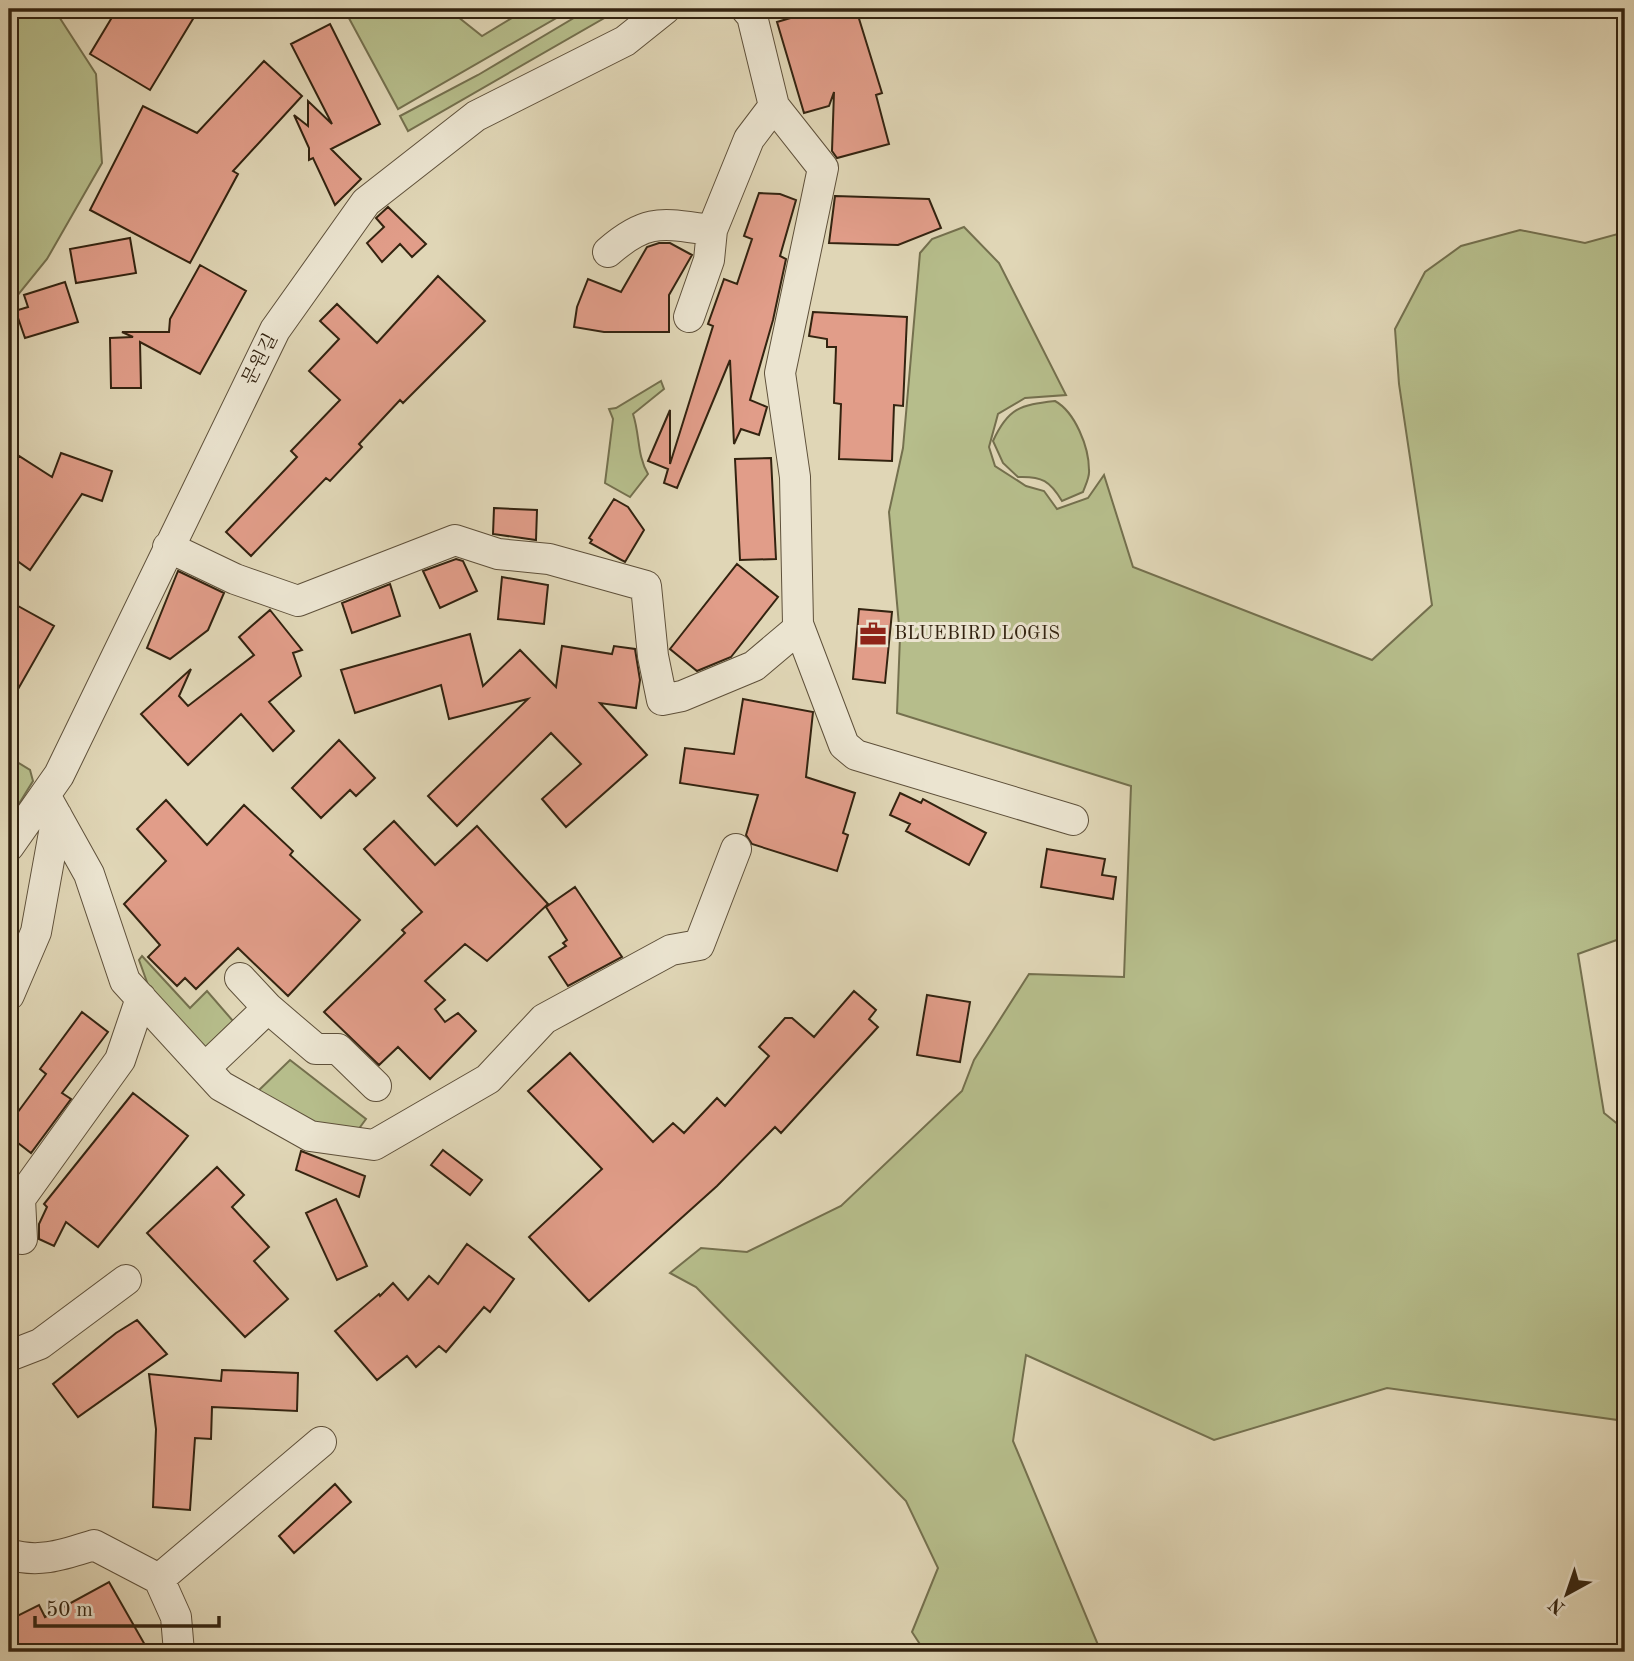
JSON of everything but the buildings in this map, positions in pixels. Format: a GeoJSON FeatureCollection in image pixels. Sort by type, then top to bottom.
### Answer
{"type":"FeatureCollection","features":[{"type":"Feature","properties":{"kind":"street","name":"문원길"},"geometry":{"type":"LineString","coordinates":[[9,846],[51,805],[60,775],[275,330],[366,202],[476,116],[625,41],[665,9]]}},
{"type":"Feature","properties":{"kind":"street"},"geometry":{"type":"LineString","coordinates":[[746,9],[752,16],[775,106],[823,168],[780,373],[795,477],[799,626],[844,745],[856,755],[1073,820]]}},
{"type":"Feature","properties":{"kind":"street"},"geometry":{"type":"LineString","coordinates":[[689,317],[709,260],[712,230],[749,139],[775,106]]}},
{"type":"Feature","properties":{"kind":"street"},"geometry":{"type":"LineString","coordinates":[[608,251],[631,231],[660,223],[712,230]]}},
{"type":"Feature","properties":{"kind":"street"},"geometry":{"type":"LineString","coordinates":[[168,547],[235,579],[298,601],[455,540],[498,554],[549,559],[646,586],[653,656],[662,700],[682,696],[754,666],[799,626]]}},
{"type":"Feature","properties":{"kind":"street"},"geometry":{"type":"LineString","coordinates":[[9,995],[36,932],[51,805]]}},
{"type":"Feature","properties":{"kind":"street"},"geometry":{"type":"LineString","coordinates":[[51,805],[89,874],[125,981],[221,1086],[310,1136],[374,1145],[488,1079],[544,1019],[671,950],[699,945],[736,849]]}},
{"type":"Feature","properties":{"kind":"street"},"geometry":{"type":"LineString","coordinates":[[240,978],[268,1009],[316,1049],[338,1049],[376,1086]]}},
{"type":"Feature","properties":{"kind":"street"},"geometry":{"type":"LineString","coordinates":[[22,1239],[20,1199],[120,1060],[141,998]]}},
{"type":"Feature","properties":{"kind":"street"},"geometry":{"type":"LineString","coordinates":[[205,1069],[268,1009]]}},
{"type":"Feature","properties":{"kind":"street"},"geometry":{"type":"LineString","coordinates":[[9,1356],[40,1344],[126,1280]]}},
{"type":"Feature","properties":{"kind":"street"},"geometry":{"type":"LineString","coordinates":[[159,1578],[321,1442]]}},
{"type":"Feature","properties":{"kind":"street"},"geometry":{"type":"LineString","coordinates":[[9,1554],[23,1559],[49,1559],[94,1545],[159,1578],[176,1618],[179,1652]]}},
{"type":"Feature","properties":{"kind":"green space"},"geometry":{"type":"Polygon","coordinates":[[[9,9],[54,9],[96,74],[102,163],[47,259],[9,306],[9,9]]]}},
{"type":"Feature","properties":{"kind":"green space"},"geometry":{"type":"Polygon","coordinates":[[[344,9],[448,9],[482,36],[527,9],[572,9],[398,109],[344,9]]]}},
{"type":"Feature","properties":{"kind":"green space"},"geometry":{"type":"Polygon","coordinates":[[[589,9],[620,9],[408,131],[400,116],[478,75],[589,9]]]}},
{"type":"Feature","properties":{"kind":"green space"},"geometry":{"type":"Polygon","coordinates":[[[964,227],[999,263],[1066,395],[1025,398],[998,414],[989,447],[995,466],[1026,486],[1044,491],[1057,509],[1088,498],[1104,475],[1133,567],[1372,660],[1432,605],[1399,384],[1395,329],[1425,272],[1461,246],[1520,230],[1585,243],[1625,232],[1625,937],[1578,954],[1604,1113],[1625,1130],[1625,1421],[1387,1388],[1214,1440],[1026,1355],[1013,1441],[1101,1652],[925,1652],[912,1632],[938,1568],[906,1501],[696,1287],[670,1273],[701,1248],[747,1252],[841,1206],[962,1091],[974,1060],[1029,974],[1124,977],[1131,786],[897,713],[900,637],[889,512],[903,448],[920,253],[932,239],[964,227]]]}},
{"type":"Feature","properties":{"kind":"green space"},"geometry":{"type":"Polygon","coordinates":[[[661,381],[664,389],[633,414],[642,460],[648,474],[630,497],[605,483],[613,419],[609,409],[616,408],[661,381]]]}},
{"type":"Feature","properties":{"kind":"green space"},"geometry":{"type":"Polygon","coordinates":[[[1055,401],[1069,413],[1080,431],[1089,470],[1083,492],[1062,501],[1044,481],[1018,477],[1003,463],[993,441],[1004,421],[1016,410],[1055,401]]]}},
{"type":"Feature","properties":{"kind":"green space"},"geometry":{"type":"Polygon","coordinates":[[[9,757],[30,770],[33,781],[9,820],[9,757]]]}},
{"type":"Feature","properties":{"kind":"green space"},"geometry":{"type":"Polygon","coordinates":[[[142,956],[190,1008],[207,991],[233,1021],[201,1052],[152,996],[139,960],[142,956]]]}},
{"type":"Feature","properties":{"kind":"green space"},"geometry":{"type":"Polygon","coordinates":[[[290,1060],[366,1119],[355,1134],[308,1130],[255,1094],[290,1060]]]}},
{"type":"Feature","properties":{"kind":"place","name":"BLUEBIRD LOGIS"},"geometry":{"type":"Point","coordinates":[873,634]}}]}
